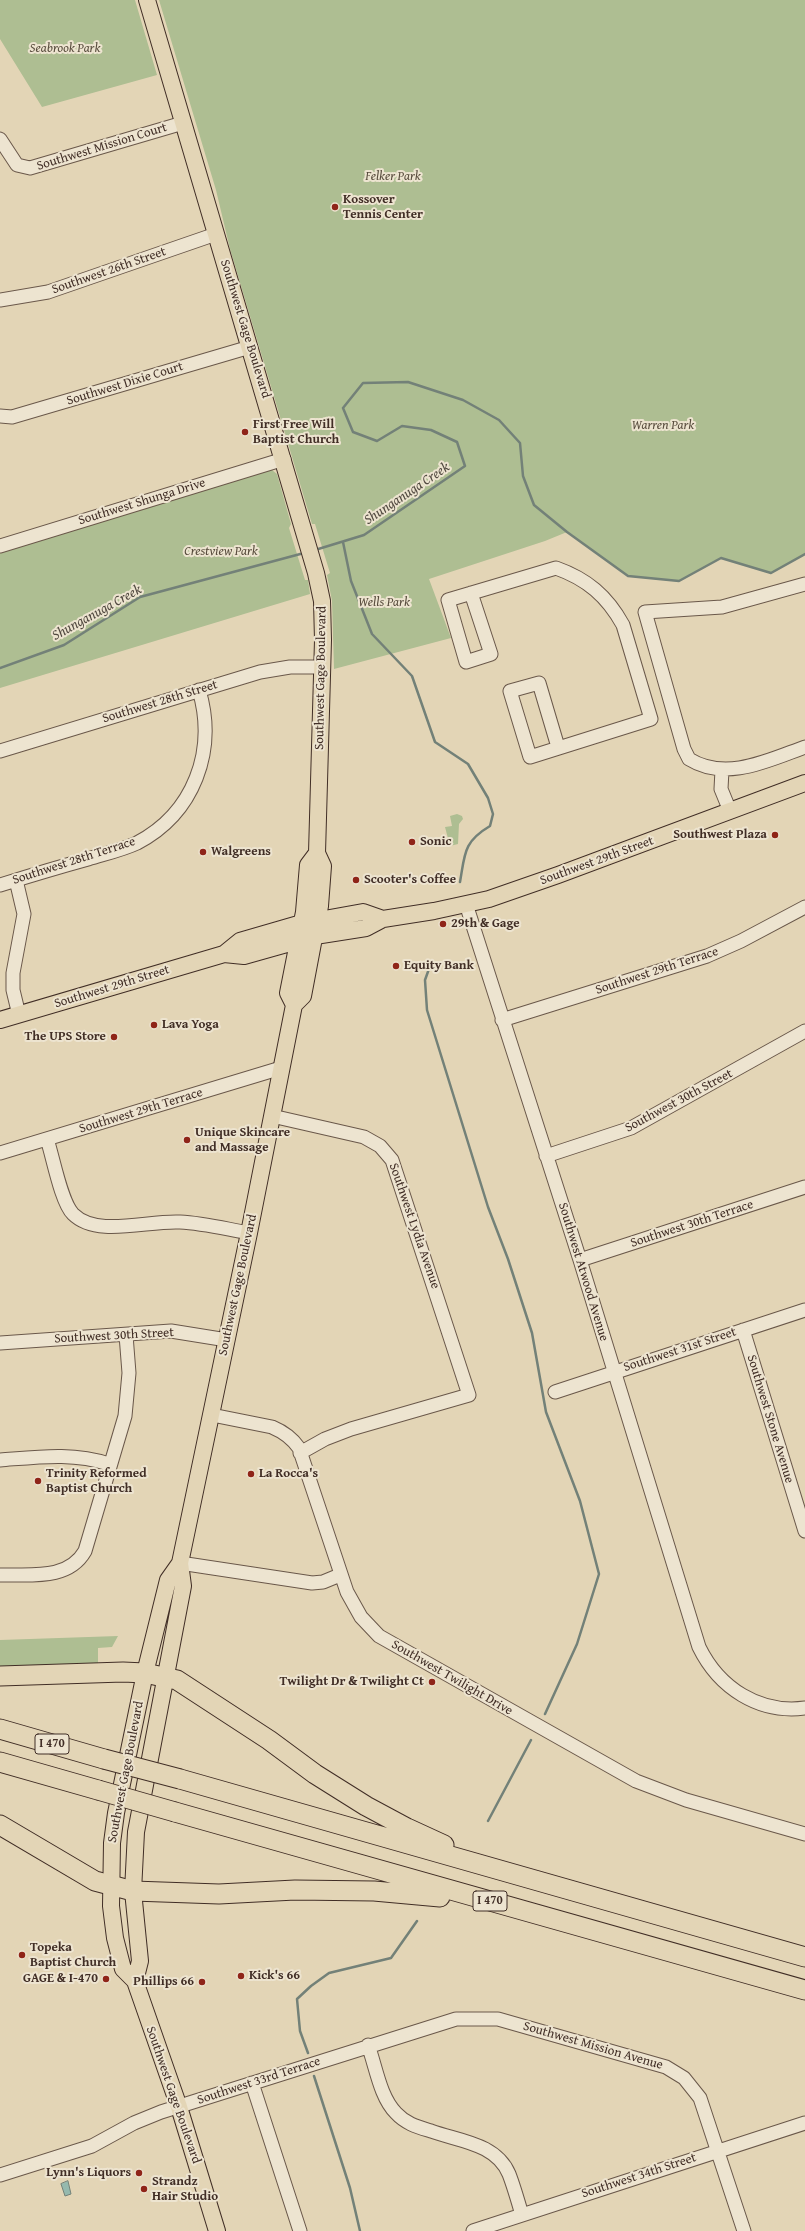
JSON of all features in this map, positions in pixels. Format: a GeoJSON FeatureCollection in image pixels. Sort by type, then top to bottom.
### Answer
{"type":"FeatureCollection","features":[{"type":"Feature","properties":{"kind":"highway"},"geometry":{"type":"LineString","coordinates":[[0,1676],[108,1671],[145,1673],[177,1680],[269,1740],[315,1774],[366,1806],[420,1834],[538,1882]]}},
{"type":"Feature","properties":{"kind":"highway","name":"I 470"},"geometry":{"type":"LineString","coordinates":[[0,1729],[805,1957]]}},
{"type":"Feature","properties":{"kind":"highway","name":"I 470"},"geometry":{"type":"LineString","coordinates":[[0,1762],[805,1990]]}},
{"type":"Feature","properties":{"kind":"highway"},"geometry":{"type":"LineString","coordinates":[[0,1825],[95,1881],[111,1887],[133,1891],[219,1894],[295,1890],[380,1891],[420,1894],[530,1912]]}},
{"type":"Feature","properties":{"kind":"main road","name":"Southwest Gage Boulevard"},"geometry":{"type":"LineString","coordinates":[[135,1981],[140,1961],[133,1891],[138,1816],[167,1678],[183,1586],[180,1563],[212,1416],[294,1005],[303,996],[318,919],[323,866],[317,853],[323,612],[316,574],[284,459],[147,0]]}},
{"type":"Feature","properties":{"kind":"main road","name":"Southwest 29th Street"},"geometry":{"type":"LineString","coordinates":[[0,1020],[224,954],[244,956],[315,936],[366,928],[383,919],[466,904],[527,886],[805,783]]}},
{"type":"Feature","properties":{"kind":"main road","name":"Southwest Gage Boulevard"},"geometry":{"type":"LineString","coordinates":[[294,1005],[288,993],[302,923],[308,864],[317,853]]}},
{"type":"Feature","properties":{"kind":"main road","name":"Southwest 29th Street"},"geometry":{"type":"LineString","coordinates":[[224,954],[240,941],[318,919],[364,912],[383,919]]}},
{"type":"Feature","properties":{"kind":"main road","name":"Southwest Gage Boulevard"},"geometry":{"type":"LineString","coordinates":[[180,1563],[168,1580],[145,1673],[116,1813],[111,1858],[112,1912],[118,1953],[123,1969],[135,1981],[179,2107],[217,2231]]}},
{"type":"Feature","properties":{"kind":"street","name":"Southwest Mission Court"},"geometry":{"type":"LineString","coordinates":[[0,139],[20,167],[30,168],[183,123]]}},
{"type":"Feature","properties":{"kind":"street","name":"Southwest 26th Street"},"geometry":{"type":"LineString","coordinates":[[0,300],[48,292],[216,234]]}},
{"type":"Feature","properties":{"kind":"street","name":"Southwest Dixie Court"},"geometry":{"type":"LineString","coordinates":[[0,416],[12,417],[250,347]]}},
{"type":"Feature","properties":{"kind":"street","name":"Southwest Shunga Drive"},"geometry":{"type":"LineString","coordinates":[[0,546],[284,459]]}},
{"type":"Feature","properties":{"kind":"street"},"geometry":{"type":"LineString","coordinates":[[471,593],[491,654],[466,662],[448,600],[471,593],[556,568],[585,581],[597,590],[616,613],[623,625],[651,718],[530,757],[510,691],[539,683],[558,747]]}},
{"type":"Feature","properties":{"kind":"street"},"geometry":{"type":"LineString","coordinates":[[805,584],[722,607],[645,612],[686,755],[694,762],[722,770],[756,765],[805,748]]}},
{"type":"Feature","properties":{"kind":"street","name":"Southwest 28th Street"},"geometry":{"type":"LineString","coordinates":[[0,751],[260,672],[290,667],[322,667]]}},
{"type":"Feature","properties":{"kind":"street","name":"Southwest 28th Terrace"},"geometry":{"type":"LineString","coordinates":[[0,885],[126,847],[150,835],[171,819],[189,796],[200,771],[204,757],[206,730],[203,704],[199,690]]}},
{"type":"Feature","properties":{"kind":"street"},"geometry":{"type":"LineString","coordinates":[[722,770],[721,789],[730,811]]}},
{"type":"Feature","properties":{"kind":"street"},"geometry":{"type":"LineString","coordinates":[[16,880],[24,914],[13,973],[13,990],[19,1015]]}},
{"type":"Feature","properties":{"kind":"street","name":"Southwest Atwood Avenue"},"geometry":{"type":"LineString","coordinates":[[466,904],[580,1260],[698,1642],[712,1668],[725,1682],[740,1694],[770,1706],[805,1708]]}},
{"type":"Feature","properties":{"kind":"street","name":"Southwest 29th Terrace"},"geometry":{"type":"LineString","coordinates":[[502,1020],[707,956],[741,941],[805,907]]}},
{"type":"Feature","properties":{"kind":"street","name":"Southwest 30th Street"},"geometry":{"type":"LineString","coordinates":[[546,1156],[594,1142],[631,1128],[805,1031]]}},
{"type":"Feature","properties":{"kind":"street","name":"Southwest 29th Terrace"},"geometry":{"type":"LineString","coordinates":[[0,1153],[281,1068]]}},
{"type":"Feature","properties":{"kind":"street","name":"Southwest Lydia Avenue"},"geometry":{"type":"LineString","coordinates":[[272,1116],[364,1137],[380,1146],[392,1160],[468,1395],[351,1429],[325,1439],[300,1453]]}},
{"type":"Feature","properties":{"kind":"street"},"geometry":{"type":"LineString","coordinates":[[47,1139],[68,1207],[85,1223],[95,1226],[108,1227],[185,1222],[249,1233]]}},
{"type":"Feature","properties":{"kind":"street","name":"Southwest 30th Terrace"},"geometry":{"type":"LineString","coordinates":[[580,1260],[805,1187]]}},
{"type":"Feature","properties":{"kind":"street","name":"Southwest 31st Street"},"geometry":{"type":"LineString","coordinates":[[555,1392],[805,1310]]}},
{"type":"Feature","properties":{"kind":"street","name":"Southwest Stone Avenue"},"geometry":{"type":"LineString","coordinates":[[743,1330],[805,1531]]}},
{"type":"Feature","properties":{"kind":"street","name":"Southwest 30th Street"},"geometry":{"type":"LineString","coordinates":[[0,1343],[171,1331],[199,1334],[227,1340]]}},
{"type":"Feature","properties":{"kind":"street"},"geometry":{"type":"LineString","coordinates":[[0,1575],[49,1574],[64,1570],[76,1563],[85,1551],[109,1464],[122,1429],[128,1395],[126,1335]]}},
{"type":"Feature","properties":{"kind":"street","name":"Southwest Twilight Drive"},"geometry":{"type":"LineString","coordinates":[[212,1416],[272,1427],[288,1436],[300,1453],[340,1575],[356,1609],[379,1636],[535,1726],[636,1781],[656,1790],[805,1834]]}},
{"type":"Feature","properties":{"kind":"street"},"geometry":{"type":"LineString","coordinates":[[0,1460],[66,1456],[82,1457],[109,1464]]}},
{"type":"Feature","properties":{"kind":"street"},"geometry":{"type":"LineString","coordinates":[[180,1563],[312,1583],[323,1582],[340,1575]]}},
{"type":"Feature","properties":{"kind":"street","name":"Southwest Mission Avenue"},"geometry":{"type":"LineString","coordinates":[[455,2020],[498,2019],[666,2067],[684,2078],[700,2098],[744,2231]]}},
{"type":"Feature","properties":{"kind":"street","name":"Southwest 33rd Terrace"},"geometry":{"type":"LineString","coordinates":[[0,2176],[92,2146],[143,2118],[368,2046],[455,2020]]}},
{"type":"Feature","properties":{"kind":"street"},"geometry":{"type":"LineString","coordinates":[[368,2046],[386,2098],[396,2113],[404,2120],[418,2127],[476,2145],[493,2154],[509,2174],[522,2215]]}},
{"type":"Feature","properties":{"kind":"street"},"geometry":{"type":"LineString","coordinates":[[252,2083],[300,2231]]}},
{"type":"Feature","properties":{"kind":"street","name":"Southwest 34th Street"},"geometry":{"type":"LineString","coordinates":[[473,2231],[805,2123]]}},
{"type":"Feature","properties":{"kind":"green space","name":"Seabrook Park"},"geometry":{"type":"Polygon","coordinates":[[[0,0],[135,0],[157,75],[42,107],[0,39],[0,0]]]}},
{"type":"Feature","properties":{"kind":"green space"},"geometry":{"type":"Polygon","coordinates":[[[159,0],[805,0],[805,554],[771,573],[721,558],[679,581],[628,576],[567,532],[545,541],[429,579],[451,638],[334,669],[332,601],[327,575],[330,573],[315,524],[312,524],[230,249],[216,190],[159,0]]]}},
{"type":"Feature","properties":{"kind":"green space","name":"Crestview Park"},"geometry":{"type":"Polygon","coordinates":[[[267,470],[272,470],[277,474],[291,524],[289,528],[305,580],[308,580],[310,594],[0,688],[0,551],[267,470]]]}},
{"type":"Feature","properties":{"kind":"green space"},"geometry":{"type":"Polygon","coordinates":[[[457,814],[462,816],[463,819],[459,824],[458,844],[450,846],[445,827],[452,826],[450,816],[457,814]]]}},
{"type":"Feature","properties":{"kind":"green space"},"geometry":{"type":"Polygon","coordinates":[[[118,1636],[112,1647],[98,1648],[98,1664],[0,1668],[0,1640],[118,1636]]]}},
{"type":"Feature","properties":{"kind":"water"},"geometry":{"type":"Polygon","coordinates":[[[68,2181],[71,2194],[65,2196],[61,2184],[68,2181]]]}},
{"type":"Feature","properties":{"kind":"waterway","name":"Shunganuga Creek"},"geometry":{"type":"LineString","coordinates":[[315,550],[364,535],[465,466],[457,442],[431,430],[402,426],[377,441],[353,432],[343,408],[363,383],[408,382],[463,400],[499,420],[520,443],[523,476],[534,505],[567,532],[628,576],[679,581],[721,558],[771,573],[805,554]]}},
{"type":"Feature","properties":{"kind":"waterway"},"geometry":{"type":"LineString","coordinates":[[343,542],[351,581],[372,634],[412,676],[435,742],[468,764],[488,798],[493,814],[490,826],[481,832],[470,843],[465,856],[460,882]]}},
{"type":"Feature","properties":{"kind":"waterway","name":"Shunganuga Creek"},"geometry":{"type":"LineString","coordinates":[[0,668],[64,645],[140,597],[304,553]]}},
{"type":"Feature","properties":{"kind":"waterway"},"geometry":{"type":"LineString","coordinates":[[430,966],[425,980],[427,1010],[488,1207],[508,1259],[532,1333],[546,1412],[580,1501],[599,1574],[577,1644],[545,1714]]}},
{"type":"Feature","properties":{"kind":"waterway"},"geometry":{"type":"LineString","coordinates":[[488,1821],[531,1740]]}},
{"type":"Feature","properties":{"kind":"waterway"},"geometry":{"type":"LineString","coordinates":[[308,2053],[300,2031],[297,1999],[311,1986],[329,1973],[391,1958],[417,1921]]}},
{"type":"Feature","properties":{"kind":"waterway"},"geometry":{"type":"LineString","coordinates":[[314,2076],[350,2188],[360,2231]]}},
{"type":"Feature","properties":{"kind":"place","name":"Kossover Tennis Center"},"geometry":{"type":"Point","coordinates":[335,207]}},
{"type":"Feature","properties":{"kind":"place","name":"First Free Will Baptist Church"},"geometry":{"type":"Point","coordinates":[245,432]}},
{"type":"Feature","properties":{"kind":"place","name":"Southwest Plaza"},"geometry":{"type":"Point","coordinates":[775,835]}},
{"type":"Feature","properties":{"kind":"place","name":"Sonic"},"geometry":{"type":"Point","coordinates":[412,842]}},
{"type":"Feature","properties":{"kind":"place","name":"Walgreens"},"geometry":{"type":"Point","coordinates":[203,852]}},
{"type":"Feature","properties":{"kind":"place","name":"Scooter's Coffee"},"geometry":{"type":"Point","coordinates":[356,880]}},
{"type":"Feature","properties":{"kind":"place","name":"29th & Gage"},"geometry":{"type":"Point","coordinates":[443,924]}},
{"type":"Feature","properties":{"kind":"place","name":"Equity Bank"},"geometry":{"type":"Point","coordinates":[396,966]}},
{"type":"Feature","properties":{"kind":"place","name":"Lava Yoga"},"geometry":{"type":"Point","coordinates":[154,1025]}},
{"type":"Feature","properties":{"kind":"place","name":"The UPS Store"},"geometry":{"type":"Point","coordinates":[114,1037]}},
{"type":"Feature","properties":{"kind":"place","name":"Unique Skincare and Massage"},"geometry":{"type":"Point","coordinates":[187,1140]}},
{"type":"Feature","properties":{"kind":"place","name":"La Rocca's"},"geometry":{"type":"Point","coordinates":[251,1474]}},
{"type":"Feature","properties":{"kind":"place","name":"Trinity Reformed Baptist Church"},"geometry":{"type":"Point","coordinates":[38,1481]}},
{"type":"Feature","properties":{"kind":"place","name":"Twilight Dr & Twilight Ct"},"geometry":{"type":"Point","coordinates":[432,1682]}},
{"type":"Feature","properties":{"kind":"place","name":"Topeka Baptist Church"},"geometry":{"type":"Point","coordinates":[22,1955]}},
{"type":"Feature","properties":{"kind":"place","name":"Kick's 66"},"geometry":{"type":"Point","coordinates":[241,1976]}},
{"type":"Feature","properties":{"kind":"place","name":"GAGE & I-470"},"geometry":{"type":"Point","coordinates":[106,1979]}},
{"type":"Feature","properties":{"kind":"place","name":"Phillips 66"},"geometry":{"type":"Point","coordinates":[202,1982]}},
{"type":"Feature","properties":{"kind":"place","name":"Lynn's Liquors"},"geometry":{"type":"Point","coordinates":[139,2173]}},
{"type":"Feature","properties":{"kind":"place","name":"Strandz Hair Studio"},"geometry":{"type":"Point","coordinates":[144,2189]}},
{"type":"Feature","properties":{"kind":"park label","name":"Felker Park"},"geometry":{"type":"Point","coordinates":[393,177]}},
{"type":"Feature","properties":{"kind":"park label","name":"Warren Park"},"geometry":{"type":"Point","coordinates":[663,426]}},
{"type":"Feature","properties":{"kind":"park label","name":"Wells Park"},"geometry":{"type":"Point","coordinates":[384,603]}}]}
